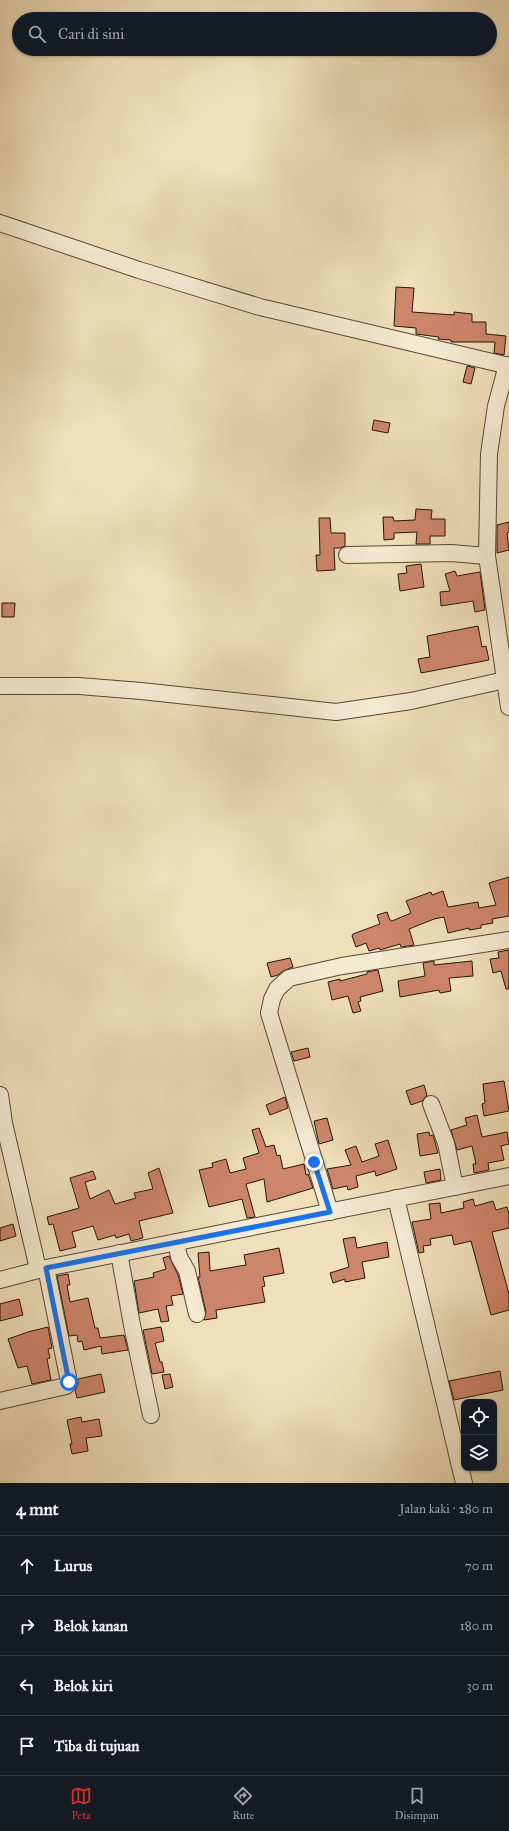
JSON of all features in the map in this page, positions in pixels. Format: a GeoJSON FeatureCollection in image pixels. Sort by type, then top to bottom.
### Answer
{"type":"FeatureCollection","features":[{"type":"Feature","properties":{"kind":"street"},"geometry":{"type":"LineString","coordinates":[[0,223],[139,270],[260,307],[508,366],[496,406],[489,454],[487,556],[509,707]]}},
{"type":"Feature","properties":{"kind":"street"},"geometry":{"type":"LineString","coordinates":[[347,555],[451,553],[487,556]]}},
{"type":"Feature","properties":{"kind":"street"},"geometry":{"type":"LineString","coordinates":[[0,686],[79,686],[141,691],[336,712],[411,701],[505,680]]}},
{"type":"Feature","properties":{"kind":"street"},"geometry":{"type":"LineString","coordinates":[[330,1212],[269,1013],[276,989],[289,978],[342,966],[509,940]]}},
{"type":"Feature","properties":{"kind":"street"},"geometry":{"type":"LineString","coordinates":[[0,1095],[2,1124],[42,1269],[69,1382],[66,1386],[0,1401]]}},
{"type":"Feature","properties":{"kind":"street"},"geometry":{"type":"LineString","coordinates":[[431,1104],[446,1143],[455,1187]]}},
{"type":"Feature","properties":{"kind":"street"},"geometry":{"type":"LineString","coordinates":[[0,1280],[42,1269],[119,1253],[509,1176]]}},
{"type":"Feature","properties":{"kind":"street"},"geometry":{"type":"LineString","coordinates":[[396,1198],[464,1483]]}},
{"type":"Feature","properties":{"kind":"street"},"geometry":{"type":"LineString","coordinates":[[176,1242],[179,1256],[187,1270],[197,1314]]}},
{"type":"Feature","properties":{"kind":"street"},"geometry":{"type":"LineString","coordinates":[[119,1253],[151,1415]]}},
{"type":"Feature","properties":{"kind":"building"},"geometry":{"type":"Polygon","coordinates":[[[396,287],[414,288],[412,312],[454,315],[454,312],[472,314],[472,322],[486,322],[486,334],[506,336],[504,355],[494,353],[495,342],[451,342],[451,340],[438,339],[439,337],[416,334],[416,328],[394,326],[396,287]]]}},
{"type":"Feature","properties":{"kind":"building"},"geometry":{"type":"Polygon","coordinates":[[[467,366],[475,368],[471,384],[463,382],[467,366]]]}},
{"type":"Feature","properties":{"kind":"building"},"geometry":{"type":"Polygon","coordinates":[[[374,420],[390,423],[388,433],[372,430],[374,420]]]}},
{"type":"Feature","properties":{"kind":"building"},"geometry":{"type":"Polygon","coordinates":[[[416,509],[432,510],[431,519],[445,519],[445,536],[430,536],[430,544],[416,544],[417,532],[394,533],[394,539],[384,540],[383,517],[393,517],[394,521],[415,520],[416,509]]]}},
{"type":"Feature","properties":{"kind":"building"},"geometry":{"type":"Polygon","coordinates":[[[319,518],[330,518],[331,533],[345,533],[345,546],[341,548],[334,548],[335,570],[317,571],[316,555],[320,555],[319,518]]]}},
{"type":"Feature","properties":{"kind":"building"},"geometry":{"type":"Polygon","coordinates":[[[509,522],[509,532],[507,533],[509,550],[497,553],[497,525],[509,522]]]}},
{"type":"Feature","properties":{"kind":"building"},"geometry":{"type":"Polygon","coordinates":[[[421,564],[424,587],[400,591],[398,574],[407,573],[406,566],[421,564]]]}},
{"type":"Feature","properties":{"kind":"building"},"geometry":{"type":"Polygon","coordinates":[[[455,571],[457,576],[480,572],[485,610],[475,612],[473,601],[441,606],[440,592],[450,591],[445,574],[455,571]]]}},
{"type":"Feature","properties":{"kind":"building"},"geometry":{"type":"Polygon","coordinates":[[[2,603],[15,603],[14,617],[2,617],[2,603]]]}},
{"type":"Feature","properties":{"kind":"building"},"geometry":{"type":"Polygon","coordinates":[[[478,626],[482,647],[486,646],[489,660],[421,673],[418,659],[430,657],[427,636],[478,626]]]}},
{"type":"Feature","properties":{"kind":"building"},"geometry":{"type":"Polygon","coordinates":[[[509,877],[509,916],[492,919],[493,923],[481,925],[481,928],[469,930],[469,928],[448,933],[444,917],[434,919],[409,929],[414,945],[401,947],[400,944],[380,950],[379,948],[369,951],[366,943],[356,947],[352,936],[353,934],[380,924],[377,915],[387,912],[390,920],[392,921],[411,913],[406,901],[431,892],[432,895],[443,891],[448,907],[478,902],[479,908],[496,905],[489,883],[509,877]]]}},
{"type":"Feature","properties":{"kind":"building"},"geometry":{"type":"Polygon","coordinates":[[[509,950],[509,989],[506,989],[501,971],[493,973],[490,959],[499,958],[498,952],[509,950]]]}},
{"type":"Feature","properties":{"kind":"building"},"geometry":{"type":"Polygon","coordinates":[[[290,958],[293,967],[271,977],[267,963],[290,958]]]}},
{"type":"Feature","properties":{"kind":"building"},"geometry":{"type":"Polygon","coordinates":[[[434,961],[434,965],[472,961],[473,976],[449,978],[451,991],[440,993],[439,990],[400,997],[398,981],[425,976],[423,963],[434,961]]]}},
{"type":"Feature","properties":{"kind":"building"},"geometry":{"type":"Polygon","coordinates":[[[378,970],[383,991],[360,997],[361,1001],[358,1002],[361,1011],[353,1013],[348,996],[332,1000],[328,982],[340,979],[340,981],[378,970]]]}},
{"type":"Feature","properties":{"kind":"building"},"geometry":{"type":"Polygon","coordinates":[[[308,1048],[310,1057],[294,1061],[291,1052],[308,1048]]]}},
{"type":"Feature","properties":{"kind":"building"},"geometry":{"type":"Polygon","coordinates":[[[504,1081],[509,1111],[484,1116],[482,1104],[485,1103],[483,1084],[504,1081]]]}},
{"type":"Feature","properties":{"kind":"building"},"geometry":{"type":"Polygon","coordinates":[[[424,1085],[427,1095],[422,1101],[411,1105],[406,1091],[424,1085]]]}},
{"type":"Feature","properties":{"kind":"building"},"geometry":{"type":"Polygon","coordinates":[[[285,1097],[288,1108],[270,1115],[266,1105],[285,1097]]]}},
{"type":"Feature","properties":{"kind":"building"},"geometry":{"type":"Polygon","coordinates":[[[477,1115],[482,1137],[507,1132],[509,1144],[501,1146],[504,1160],[488,1163],[489,1170],[474,1173],[473,1164],[476,1164],[472,1146],[457,1150],[451,1130],[467,1125],[465,1118],[477,1115]]]}},
{"type":"Feature","properties":{"kind":"building"},"geometry":{"type":"Polygon","coordinates":[[[327,1118],[333,1140],[319,1144],[314,1121],[327,1118]]]}},
{"type":"Feature","properties":{"kind":"building"},"geometry":{"type":"Polygon","coordinates":[[[259,1128],[266,1147],[274,1145],[277,1156],[280,1155],[283,1169],[304,1164],[306,1175],[308,1174],[313,1188],[267,1202],[264,1179],[246,1184],[255,1217],[247,1218],[242,1199],[209,1207],[199,1170],[213,1167],[212,1163],[226,1159],[230,1173],[246,1169],[243,1158],[259,1153],[252,1130],[259,1128]]]}},
{"type":"Feature","properties":{"kind":"building"},"geometry":{"type":"Polygon","coordinates":[[[429,1132],[430,1136],[433,1135],[438,1153],[420,1156],[417,1134],[429,1132]]]}},
{"type":"Feature","properties":{"kind":"building"},"geometry":{"type":"Polygon","coordinates":[[[388,1140],[397,1169],[376,1176],[375,1171],[356,1176],[358,1187],[348,1190],[347,1186],[333,1189],[327,1169],[351,1165],[345,1150],[356,1146],[362,1162],[379,1156],[375,1144],[388,1140]]]}},
{"type":"Feature","properties":{"kind":"building"},"geometry":{"type":"Polygon","coordinates":[[[159,1168],[173,1213],[139,1221],[143,1238],[131,1241],[129,1234],[116,1238],[115,1235],[98,1240],[93,1226],[72,1232],[76,1247],[60,1251],[53,1224],[49,1225],[47,1217],[79,1208],[70,1178],[93,1171],[96,1179],[85,1182],[90,1199],[109,1190],[115,1204],[136,1198],[134,1193],[153,1189],[148,1173],[159,1168]]]}},
{"type":"Feature","properties":{"kind":"building"},"geometry":{"type":"Polygon","coordinates":[[[440,1169],[441,1180],[426,1183],[424,1172],[440,1169]]]}},
{"type":"Feature","properties":{"kind":"building"},"geometry":{"type":"Polygon","coordinates":[[[473,1199],[475,1206],[493,1201],[496,1210],[507,1207],[509,1214],[509,1228],[492,1232],[509,1294],[509,1310],[491,1315],[471,1241],[454,1245],[452,1235],[430,1239],[431,1245],[423,1246],[424,1252],[419,1253],[412,1222],[431,1219],[429,1204],[440,1203],[441,1213],[464,1208],[463,1202],[473,1199]]]}},
{"type":"Feature","properties":{"kind":"building"},"geometry":{"type":"Polygon","coordinates":[[[13,1224],[16,1236],[0,1241],[0,1228],[13,1224]]]}},
{"type":"Feature","properties":{"kind":"building"},"geometry":{"type":"Polygon","coordinates":[[[355,1237],[357,1248],[387,1242],[389,1257],[362,1262],[365,1278],[345,1282],[345,1279],[333,1283],[330,1273],[349,1267],[343,1239],[355,1237]]]}},
{"type":"Feature","properties":{"kind":"building"},"geometry":{"type":"Polygon","coordinates":[[[279,1248],[284,1273],[263,1277],[265,1286],[262,1287],[265,1302],[216,1310],[217,1318],[204,1320],[206,1312],[198,1277],[200,1277],[198,1253],[209,1252],[210,1271],[246,1265],[244,1255],[279,1248]]]}},
{"type":"Feature","properties":{"kind":"building"},"geometry":{"type":"Polygon","coordinates":[[[169,1256],[178,1275],[183,1294],[171,1296],[173,1305],[166,1306],[169,1321],[161,1322],[158,1309],[139,1313],[134,1281],[154,1277],[153,1273],[166,1269],[163,1258],[169,1256]]]}},
{"type":"Feature","properties":{"kind":"building"},"geometry":{"type":"Polygon","coordinates":[[[68,1274],[70,1285],[67,1285],[70,1302],[88,1298],[95,1328],[98,1328],[100,1338],[124,1335],[128,1350],[102,1354],[101,1346],[84,1350],[82,1341],[78,1342],[77,1335],[69,1336],[57,1276],[68,1274]]]}},
{"type":"Feature","properties":{"kind":"building"},"geometry":{"type":"Polygon","coordinates":[[[19,1299],[23,1315],[0,1321],[0,1304],[19,1299]]]}},
{"type":"Feature","properties":{"kind":"building"},"geometry":{"type":"Polygon","coordinates":[[[48,1327],[52,1348],[48,1349],[50,1358],[47,1359],[51,1380],[32,1384],[27,1366],[18,1368],[8,1339],[48,1327]]]}},
{"type":"Feature","properties":{"kind":"building"},"geometry":{"type":"Polygon","coordinates":[[[161,1327],[164,1341],[155,1343],[164,1372],[152,1374],[143,1330],[161,1327]]]}},
{"type":"Feature","properties":{"kind":"building"},"geometry":{"type":"Polygon","coordinates":[[[500,1371],[503,1390],[454,1400],[449,1381],[500,1371]]]}},
{"type":"Feature","properties":{"kind":"building"},"geometry":{"type":"Polygon","coordinates":[[[101,1374],[105,1392],[77,1398],[75,1390],[78,1384],[78,1379],[101,1374]]]}},
{"type":"Feature","properties":{"kind":"building"},"geometry":{"type":"Polygon","coordinates":[[[170,1374],[173,1387],[165,1389],[162,1375],[170,1374]]]}},
{"type":"Feature","properties":{"kind":"building"},"geometry":{"type":"Polygon","coordinates":[[[81,1417],[82,1422],[99,1419],[102,1436],[86,1438],[88,1451],[72,1454],[70,1444],[72,1444],[67,1420],[81,1417]]]}},
{"type":"Feature","properties":{"kind":"route"},"geometry":{"type":"LineString","coordinates":[[69,1382],[46,1268],[330,1212],[314,1162]]}}]}
